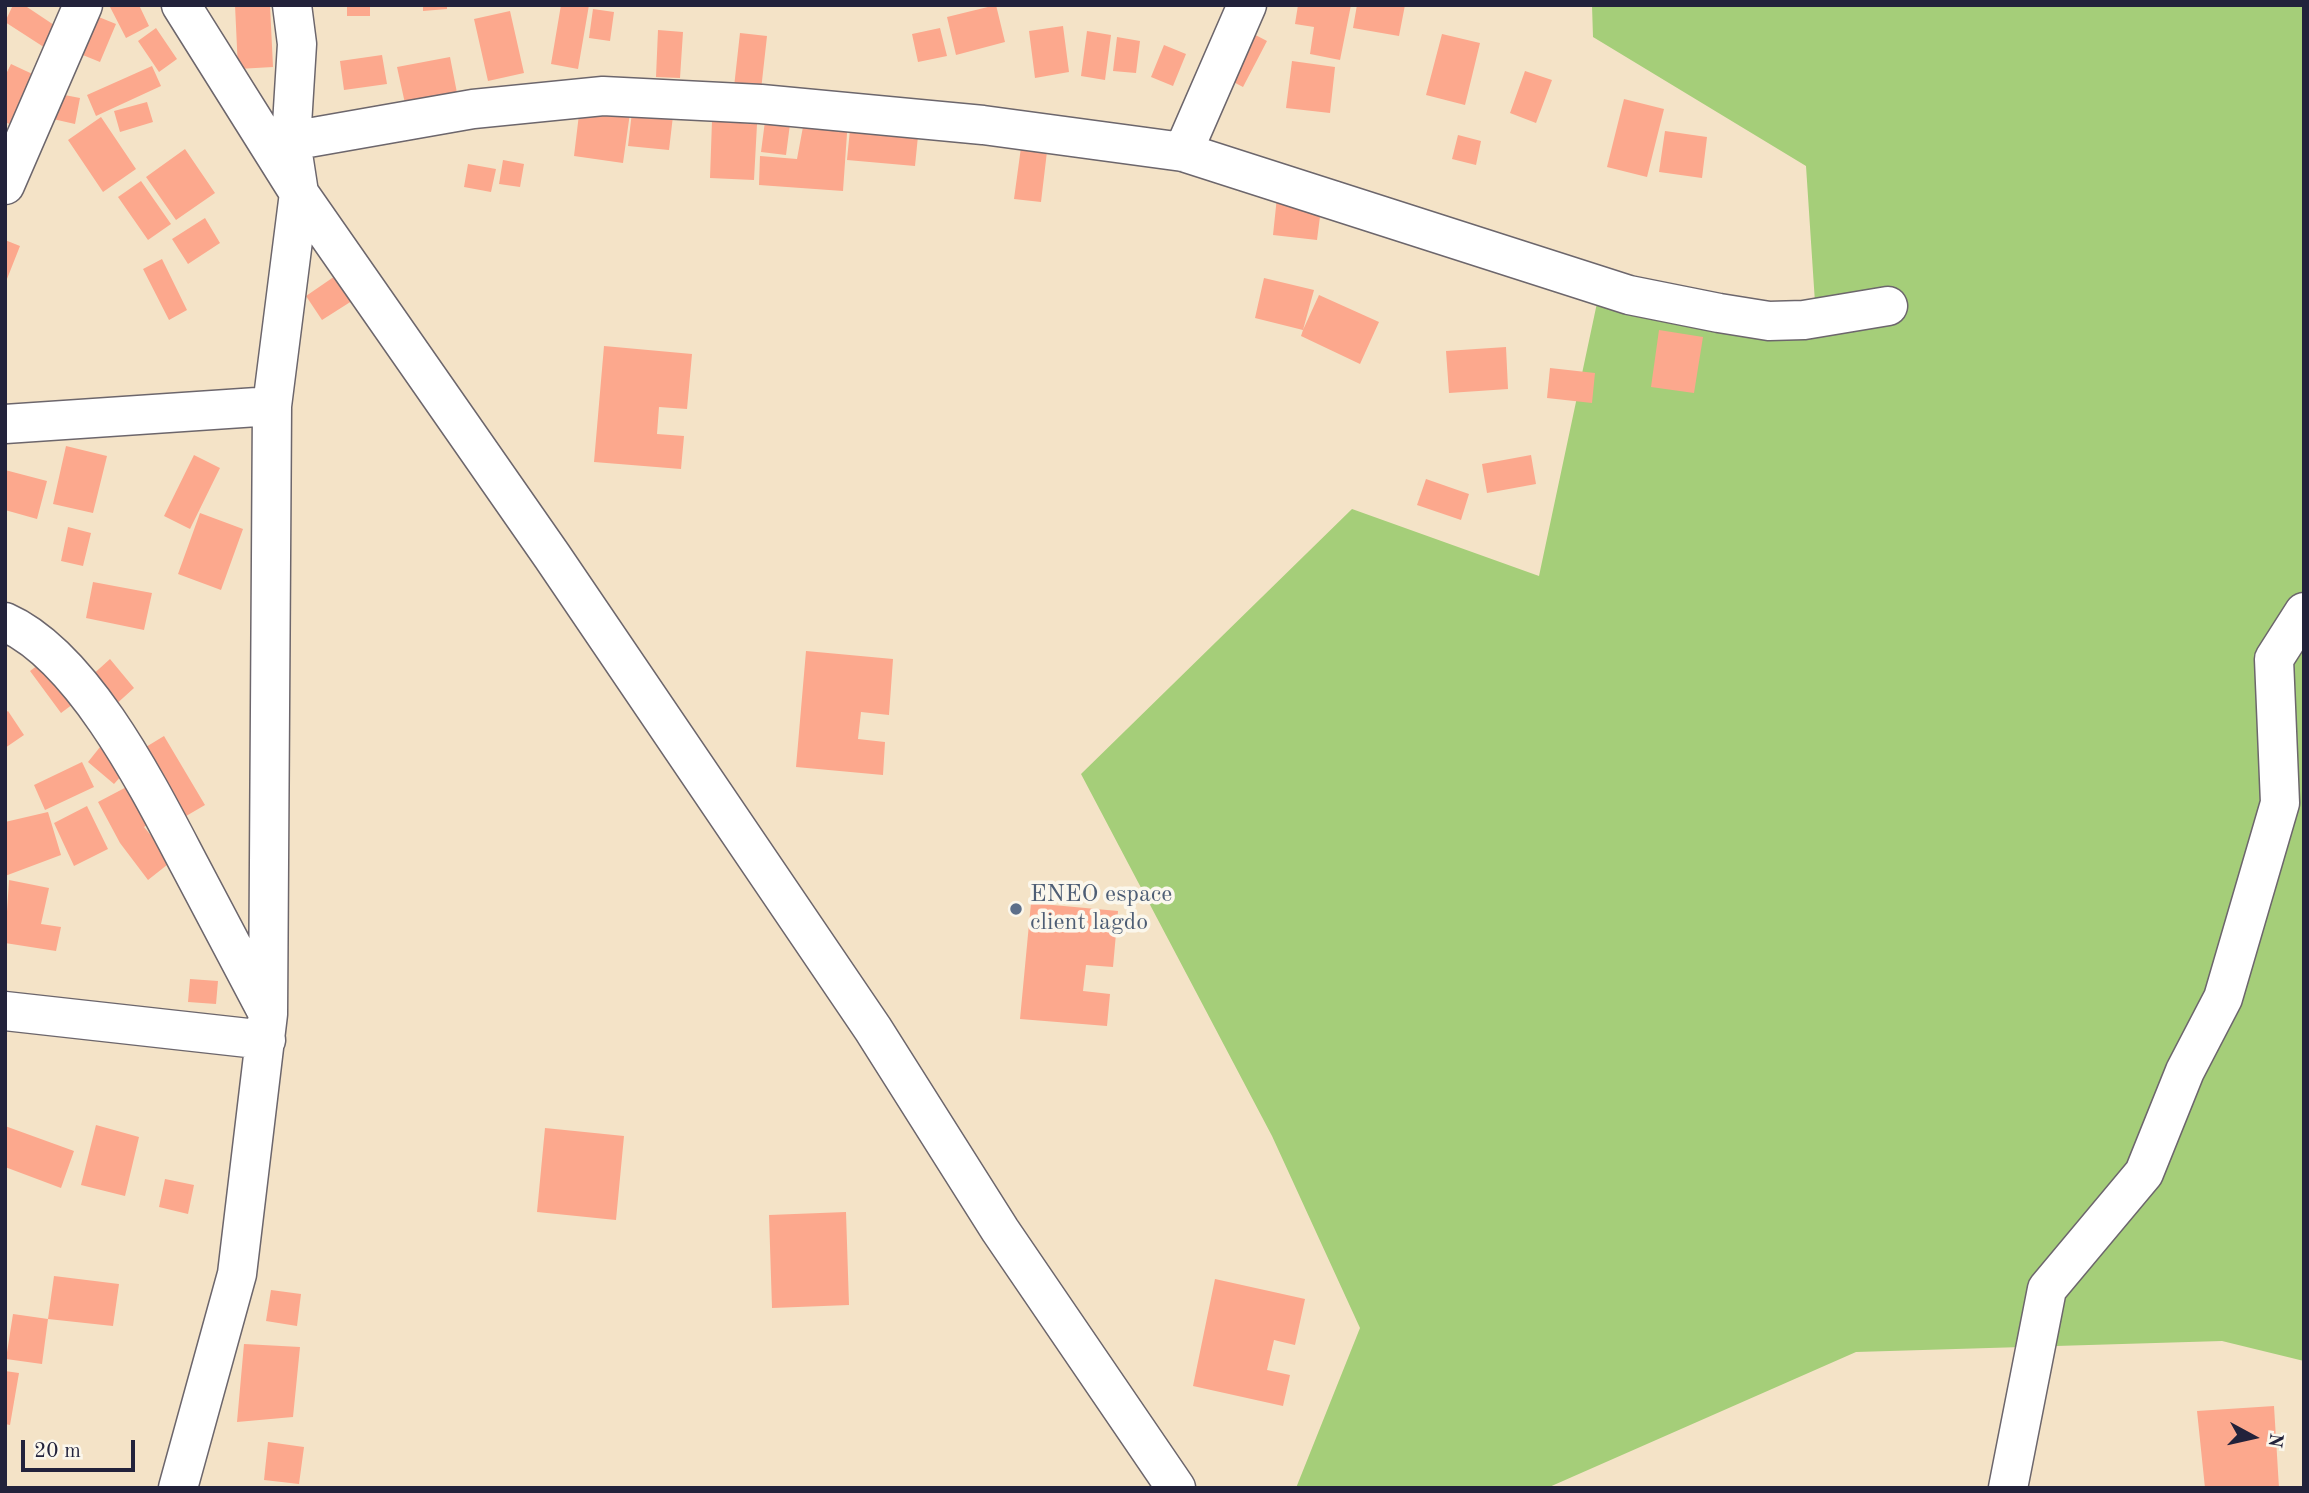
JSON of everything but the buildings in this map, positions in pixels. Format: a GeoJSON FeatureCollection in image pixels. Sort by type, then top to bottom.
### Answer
{"type":"FeatureCollection","features":[{"type":"Feature","properties":{"kind":"street"},"geometry":{"type":"LineString","coordinates":[[5,185],[83,5]]}},
{"type":"Feature","properties":{"kind":"street"},"geometry":{"type":"LineString","coordinates":[[181,5],[299,193],[552,556],[873,1029],[1000,1230],[1176,1488]]}},
{"type":"Feature","properties":{"kind":"street"},"geometry":{"type":"LineString","coordinates":[[178,1488],[237,1274],[267,1027],[272,406],[299,193],[291,141],[297,44],[292,5]]}},
{"type":"Feature","properties":{"kind":"street"},"geometry":{"type":"LineString","coordinates":[[1183,152],[1247,5]]}},
{"type":"Feature","properties":{"kind":"street"},"geometry":{"type":"LineString","coordinates":[[291,141],[473,109],[603,96],[761,104],[984,125],[1183,152],[1629,295],[1769,321],[1804,320],[1888,306]]}},
{"type":"Feature","properties":{"kind":"street"},"geometry":{"type":"LineString","coordinates":[[5,424],[272,406]]}},
{"type":"Feature","properties":{"kind":"street"},"geometry":{"type":"LineString","coordinates":[[2008,1488],[2047,1289],[2144,1173],[2185,1071],[2223,998],[2280,803],[2274,659],[2304,612]]}},
{"type":"Feature","properties":{"kind":"street"},"geometry":{"type":"LineString","coordinates":[[5,622],[19,628],[59,660],[139,769],[267,1027]]}},
{"type":"Feature","properties":{"kind":"street"},"geometry":{"type":"LineString","coordinates":[[5,1011],[267,1027]]}},
{"type":"Feature","properties":{"kind":"green space"},"geometry":{"type":"Polygon","coordinates":[[[1592,5],[2304,5],[2304,1361],[2222,1341],[1856,1352],[1547,1488],[1296,1488],[1360,1328],[1272,1136],[1081,774],[1352,509],[1539,576],[1597,303],[1817,333],[1806,166],[1593,37],[1592,5]]]}},
{"type":"Feature","properties":{"kind":"place","name":"ENEO espace client lagdo"},"geometry":{"type":"Point","coordinates":[1016,909]}}]}
